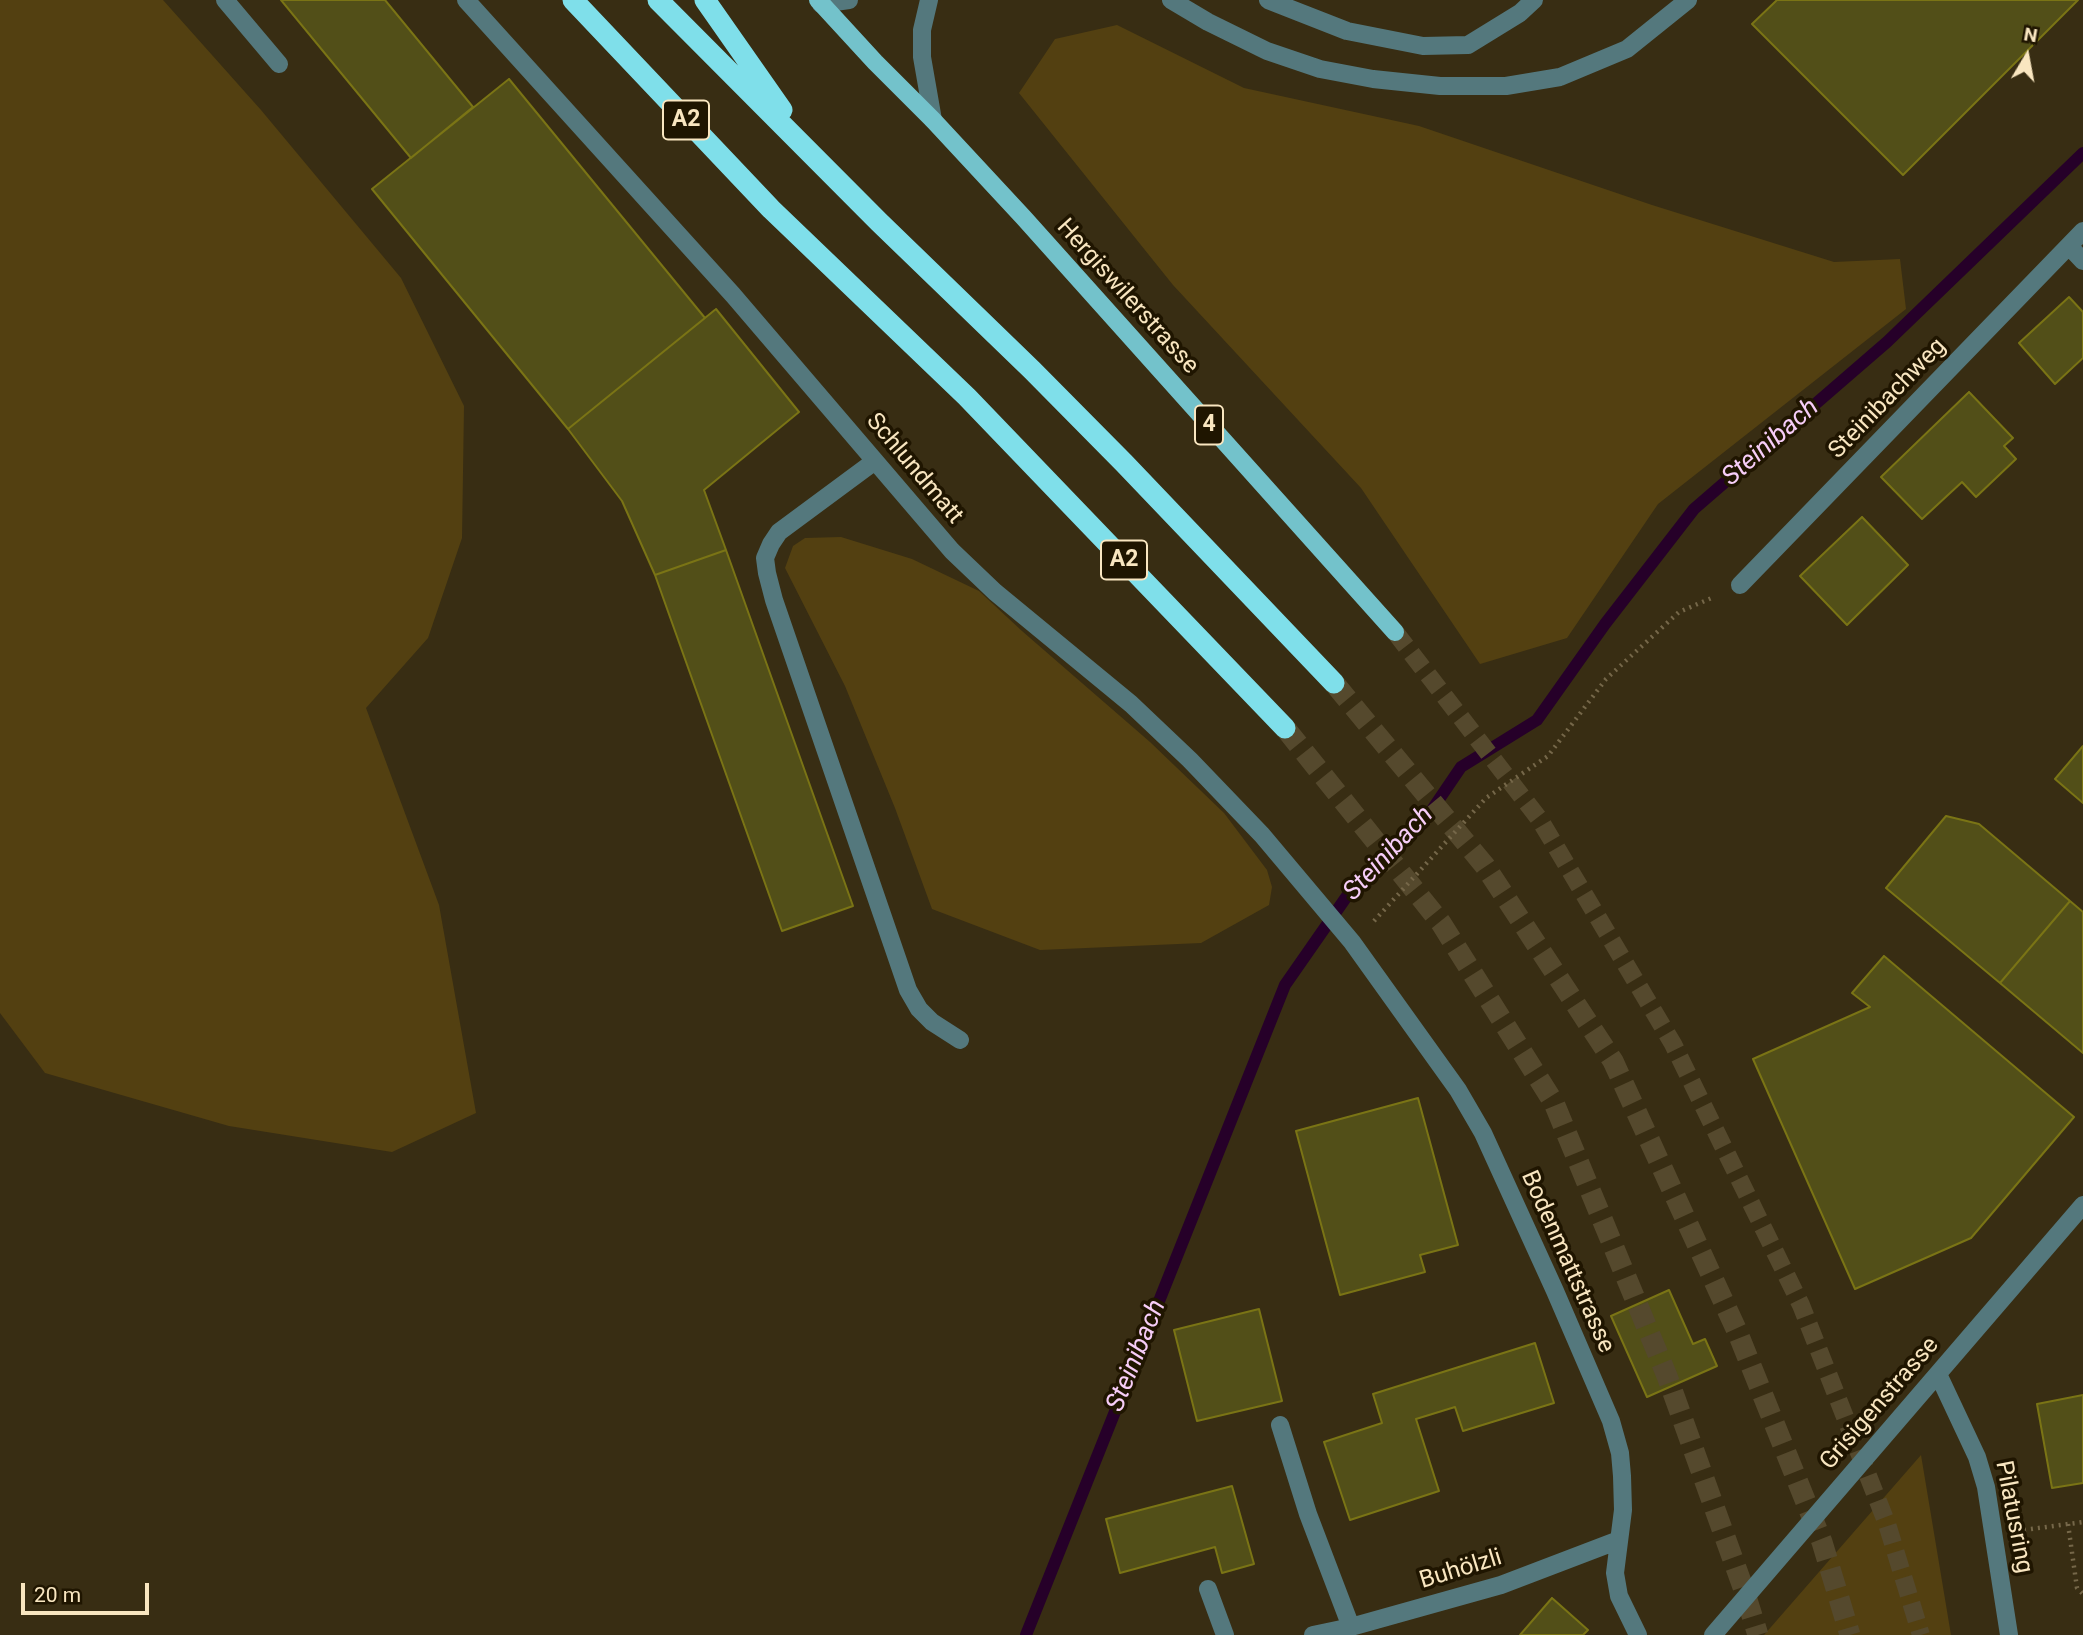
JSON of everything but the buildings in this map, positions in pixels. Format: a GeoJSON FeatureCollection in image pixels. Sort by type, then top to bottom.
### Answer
{"type":"FeatureCollection","features":[{"type":"Feature","properties":{"kind":"highway","name":"A2"},"geometry":{"type":"LineString","coordinates":[[573,0],[771,209],[968,397],[1284,729]]}},
{"type":"Feature","properties":{"kind":"highway","name":"A2"},"geometry":{"type":"LineString","coordinates":[[658,0],[1124,463],[1334,683]]}},
{"type":"Feature","properties":{"kind":"highway"},"geometry":{"type":"LineString","coordinates":[[705,0],[815,158]]}},
{"type":"Feature","properties":{"kind":"main road","name":"Hergiswilerstrasse"},"geometry":{"type":"LineString","coordinates":[[820,1],[875,62],[933,120],[1395,632]]}},
{"type":"Feature","properties":{"kind":"street"},"geometry":{"type":"LineString","coordinates":[[225,0],[279,64]]}},
{"type":"Feature","properties":{"kind":"street","name":"Schlundmatt"},"geometry":{"type":"LineString","coordinates":[[466,0],[733,295],[952,551],[995,592],[1161,732],[1262,835],[1352,942]]}},
{"type":"Feature","properties":{"kind":"street"},"geometry":{"type":"LineString","coordinates":[[820,1],[849,0]]}},
{"type":"Feature","properties":{"kind":"street"},"geometry":{"type":"LineString","coordinates":[[929,0],[922,30],[922,57],[933,120]]}},
{"type":"Feature","properties":{"kind":"street"},"geometry":{"type":"LineString","coordinates":[[1171,0],[1267,51],[1320,69],[1373,79],[1440,86],[1506,86],[1560,77],[1627,49],[1688,0]]}},
{"type":"Feature","properties":{"kind":"street"},"geometry":{"type":"LineString","coordinates":[[1268,0],[1347,31],[1423,46],[1468,45],[1520,13],[1534,0]]}},
{"type":"Feature","properties":{"kind":"street","name":"Steinibachweg"},"geometry":{"type":"LineString","coordinates":[[1740,585],[2083,231]]}},
{"type":"Feature","properties":{"kind":"street"},"geometry":{"type":"LineString","coordinates":[[2069,246],[2083,261]]}},
{"type":"Feature","properties":{"kind":"street"},"geometry":{"type":"LineString","coordinates":[[875,461],[779,532],[765,558],[766,573],[908,990],[919,1009],[932,1022],[960,1040]]}},
{"type":"Feature","properties":{"kind":"street","name":"Bodenmattstrasse"},"geometry":{"type":"LineString","coordinates":[[1352,942],[1458,1090],[1483,1133],[1611,1421],[1620,1453],[1623,1510],[1615,1573],[1619,1596],[1638,1635]]}},
{"type":"Feature","properties":{"kind":"street","name":"Grisigenstrasse"},"geometry":{"type":"LineString","coordinates":[[1713,1635],[2083,1205]]}},
{"type":"Feature","properties":{"kind":"street","name":"Pilatusring"},"geometry":{"type":"LineString","coordinates":[[1938,1374],[1977,1457],[1986,1487],[2009,1635]]}},
{"type":"Feature","properties":{"kind":"street"},"geometry":{"type":"LineString","coordinates":[[1279,1425],[1308,1514],[1352,1627]]}},
{"type":"Feature","properties":{"kind":"street","name":"Buhölzli"},"geometry":{"type":"LineString","coordinates":[[1313,1635],[1352,1627],[1501,1585],[1619,1540]]}},
{"type":"Feature","properties":{"kind":"street"},"geometry":{"type":"LineString","coordinates":[[1209,1588],[1225,1635]]}},
{"type":"Feature","properties":{"kind":"path"},"geometry":{"type":"LineString","coordinates":[[1352,942],[1381,914],[1486,798],[1548,756],[1606,679],[1679,612],[1740,585]]}},
{"type":"Feature","properties":{"kind":"path"},"geometry":{"type":"LineString","coordinates":[[2012,1531],[2083,1522]]}},
{"type":"Feature","properties":{"kind":"path"},"geometry":{"type":"LineString","coordinates":[[2068,1524],[2077,1588],[2083,1594]]}},
{"type":"Feature","properties":{"kind":"shaded area"},"geometry":{"type":"Polygon","coordinates":[[[0,0],[163,0],[261,110],[401,278],[464,406],[462,538],[428,638],[366,708],[439,905],[476,1113],[392,1152],[229,1126],[45,1073],[0,1013],[0,0]]]}},
{"type":"Feature","properties":{"kind":"shaded area"},"geometry":{"type":"Polygon","coordinates":[[[1117,25],[1244,88],[1419,126],[1652,205],[1834,262],[1900,259],[1906,309],[1658,504],[1567,638],[1480,664],[1361,488],[1173,285],[1019,93],[1055,39],[1117,25]]]}},
{"type":"Feature","properties":{"kind":"shaded area"},"geometry":{"type":"Polygon","coordinates":[[[841,537],[912,559],[979,591],[1150,742],[1224,813],[1267,870],[1272,887],[1269,905],[1201,943],[1040,950],[932,909],[895,808],[845,686],[785,568],[793,546],[805,538],[841,537]]]}},
{"type":"Feature","properties":{"kind":"shaded area"},"geometry":{"type":"Polygon","coordinates":[[[1921,1455],[1951,1635],[1764,1635],[1921,1455]]]}},
{"type":"Feature","properties":{"kind":"waterway","name":"Steinibach"},"geometry":{"type":"LineString","coordinates":[[1026,1635],[1285,985],[1347,896],[1423,823],[1461,767],[1537,720],[1605,624],[1694,509],[1887,342],[2083,153]]}},
{"type":"Feature","properties":{"kind":"tunnel"},"geometry":{"type":"LineString","coordinates":[[1395,632],[1540,820],[1673,1044],[1801,1305],[1887,1524],[1921,1635]]}},
{"type":"Feature","properties":{"kind":"tunnel"},"geometry":{"type":"LineString","coordinates":[[1334,683],[1485,866],[1613,1061],[1737,1331],[1822,1542],[1850,1635]]}},
{"type":"Feature","properties":{"kind":"tunnel"},"geometry":{"type":"LineString","coordinates":[[1285,728],[1441,923],[1554,1103],[1667,1376],[1758,1635]]}}]}
